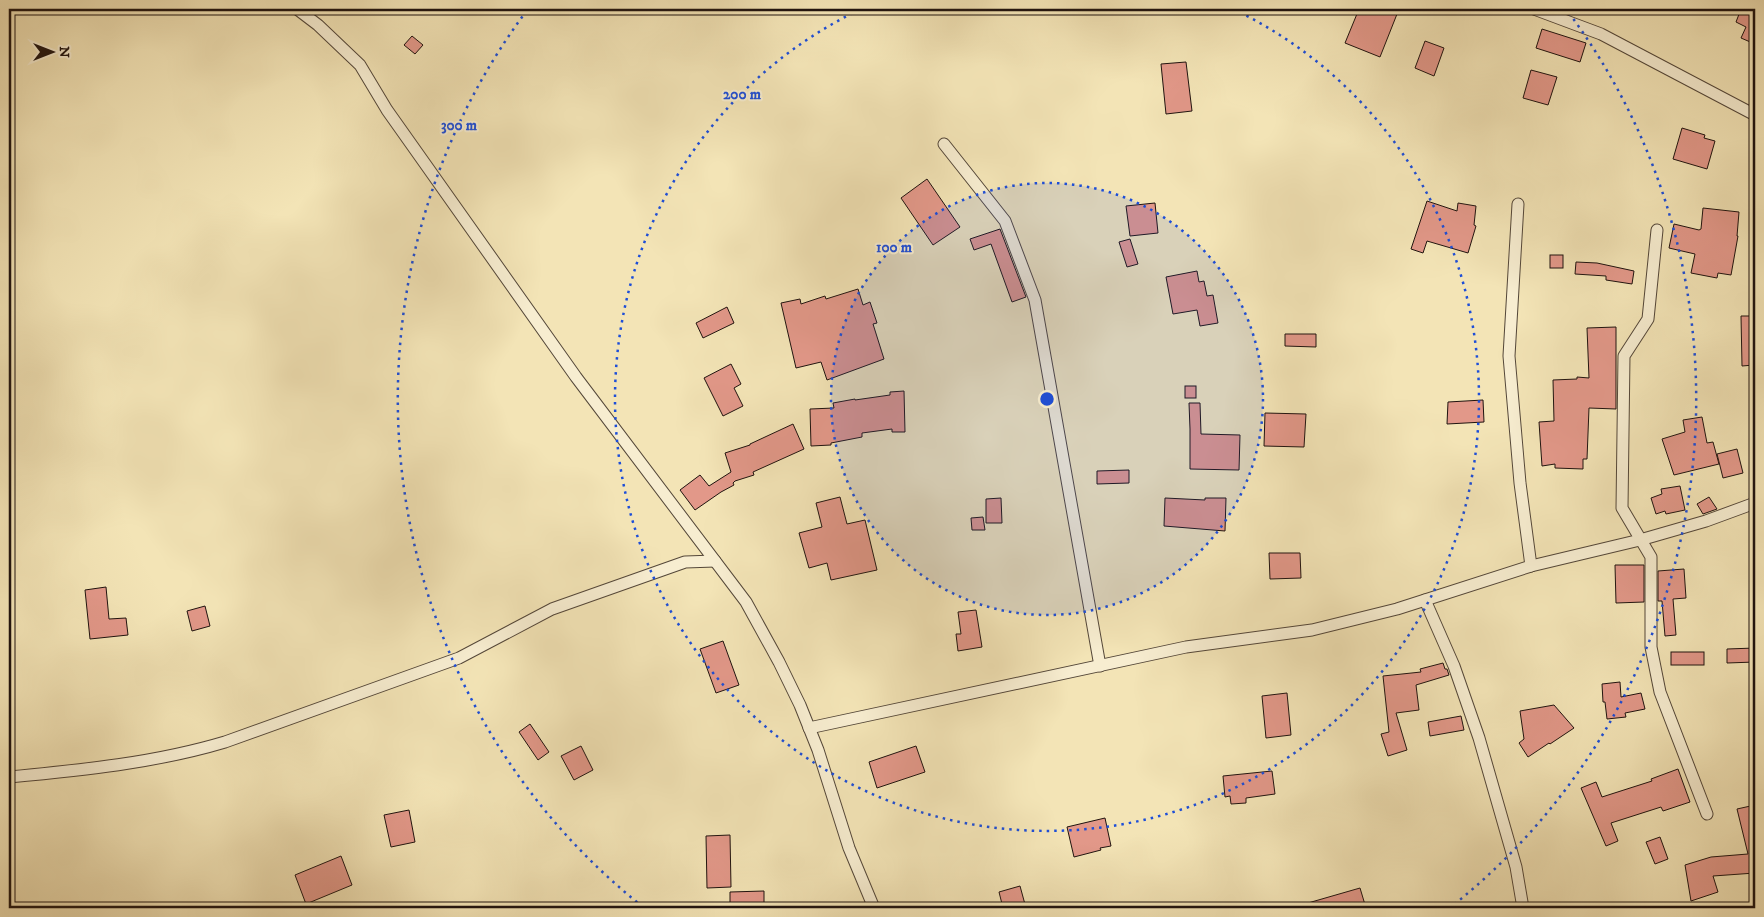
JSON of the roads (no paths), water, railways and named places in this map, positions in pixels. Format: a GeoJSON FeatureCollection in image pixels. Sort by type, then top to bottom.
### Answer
{"type":"FeatureCollection","features":[{"type":"Feature","properties":{"kind":"street"},"geometry":{"type":"LineString","coordinates":[[297,9],[318,25],[360,66],[387,110],[570,369],[750,610],[779,662],[809,728],[818,750],[849,848],[874,908]]}},
{"type":"Feature","properties":{"kind":"street"},"geometry":{"type":"LineString","coordinates":[[1534,9],[1601,34],[1755,115]]}},
{"type":"Feature","properties":{"kind":"street"},"geometry":{"type":"LineString","coordinates":[[944,144],[1005,221],[1035,300],[1100,666]]}},
{"type":"Feature","properties":{"kind":"street"},"geometry":{"type":"LineString","coordinates":[[1518,204],[1510,356],[1520,483],[1531,566]]}},
{"type":"Feature","properties":{"kind":"street"},"geometry":{"type":"LineString","coordinates":[[1657,230],[1648,319],[1624,356],[1622,508],[1651,557],[1651,647],[1660,692],[1707,814]]}},
{"type":"Feature","properties":{"kind":"street"},"geometry":{"type":"LineString","coordinates":[[809,728],[1186,647],[1312,630],[1425,600],[1531,566],[1640,540],[1706,521],[1755,503]]}},
{"type":"Feature","properties":{"kind":"street"},"geometry":{"type":"LineString","coordinates":[[9,777],[158,759],[193,752],[459,658],[552,610],[686,562],[715,561]]}},
{"type":"Feature","properties":{"kind":"street"},"geometry":{"type":"LineString","coordinates":[[1425,600],[1454,666],[1479,738],[1516,867],[1523,908]]}}]}
